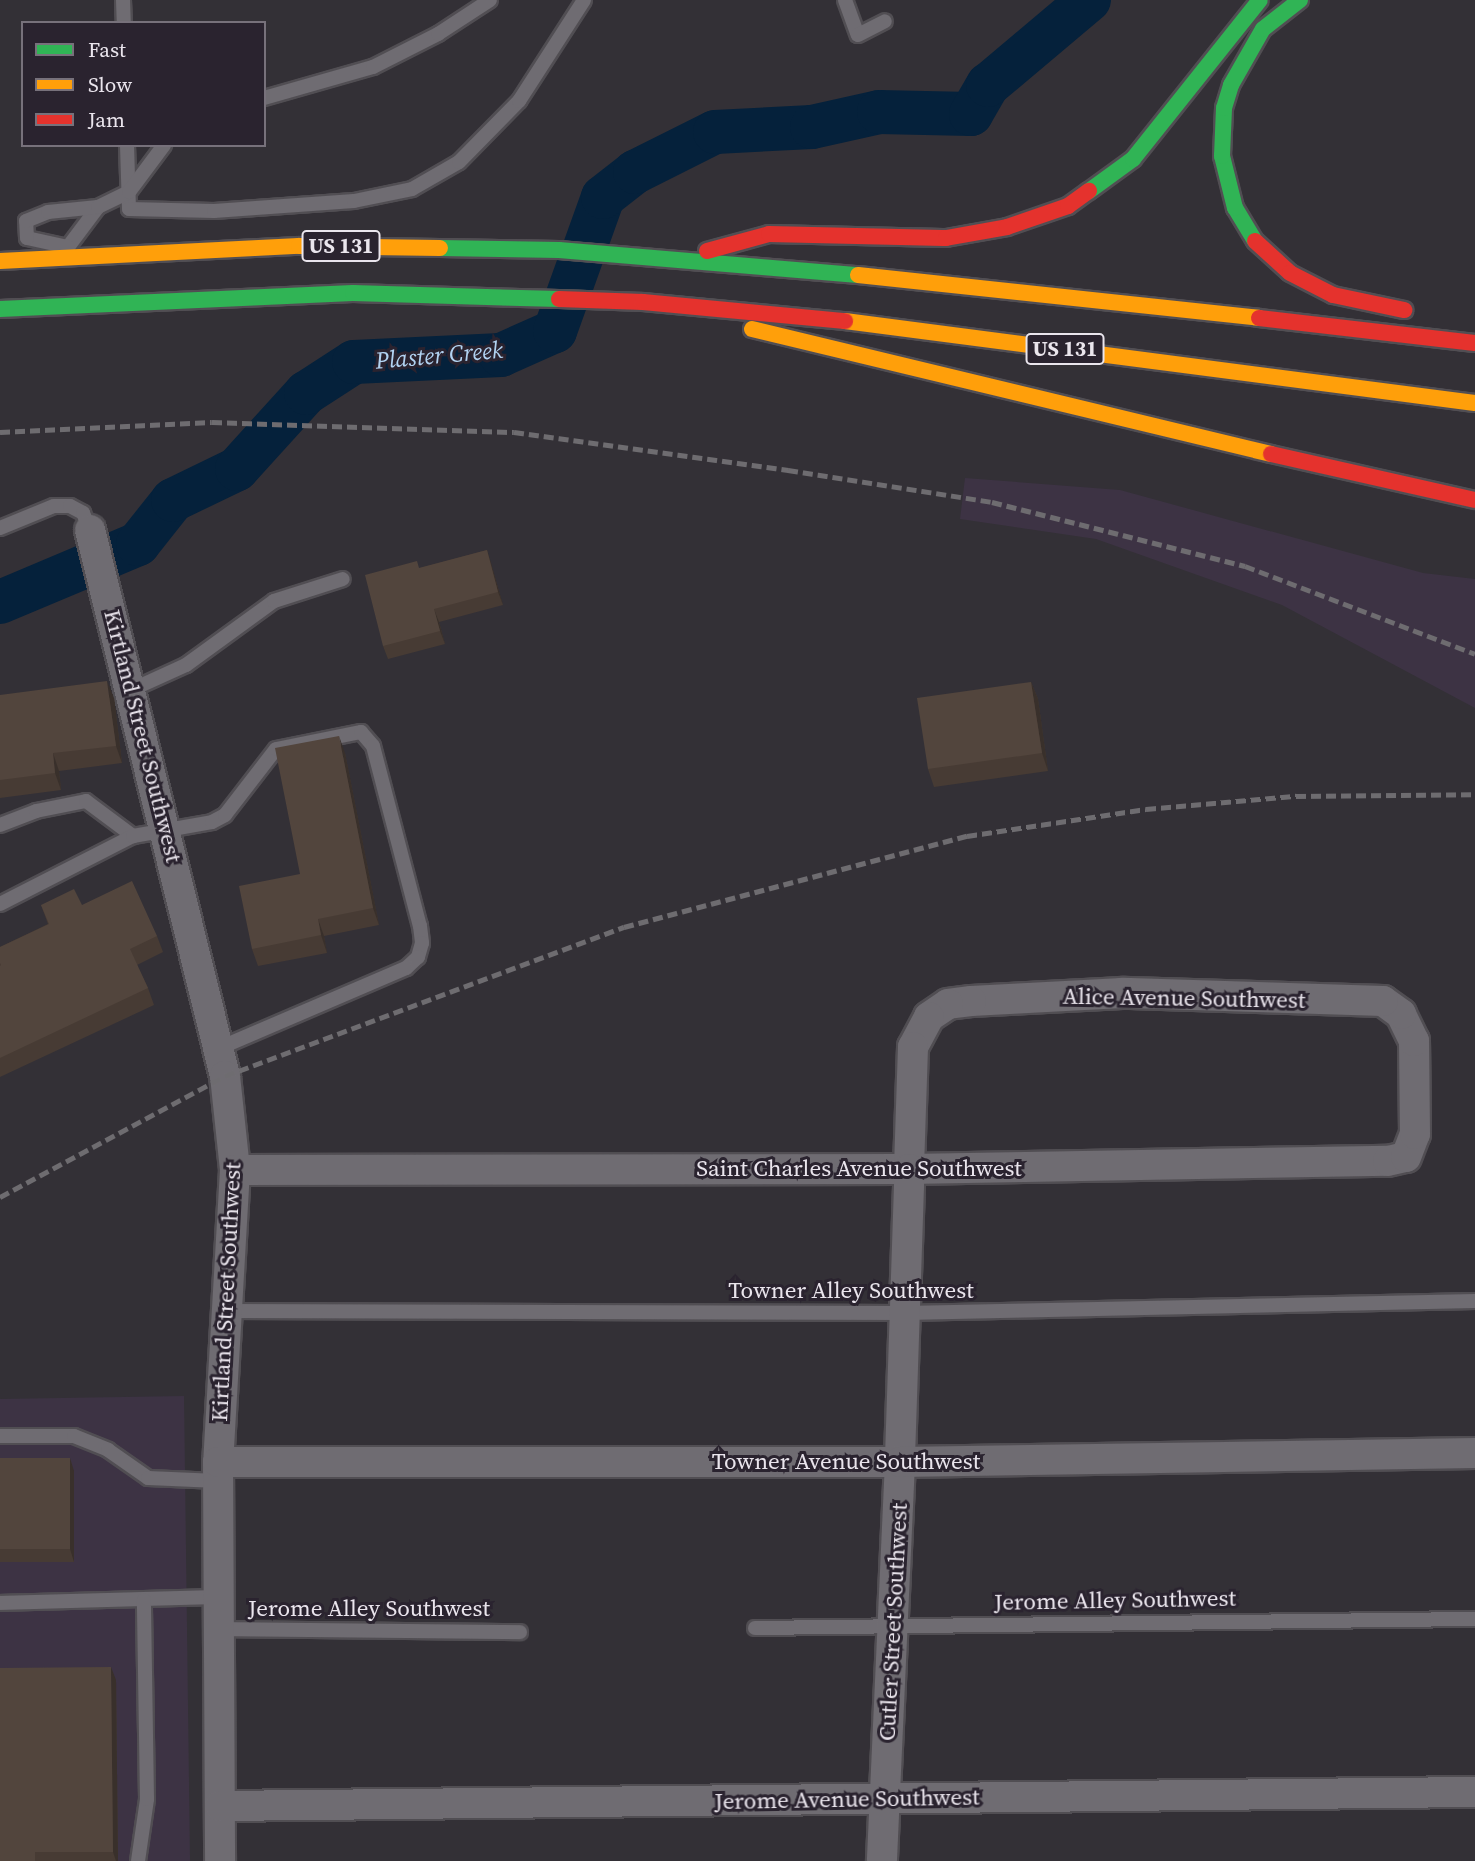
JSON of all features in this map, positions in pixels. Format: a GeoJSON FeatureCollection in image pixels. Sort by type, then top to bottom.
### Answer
{"type":"FeatureCollection","features":[{"type":"Feature","properties":{"kind":"highway"},"geometry":{"type":"LineString","coordinates":[[683,258],[769,234],[946,238],[1007,227],[1068,206],[1133,159],[1260,0]]}},
{"type":"Feature","properties":{"kind":"highway"},"geometry":{"type":"LineString","coordinates":[[1300,0],[1263,29],[1231,85],[1221,131],[1235,208],[1256,244],[1308,284],[1356,302],[1413,312],[1468,342]]}},
{"type":"Feature","properties":{"kind":"highway","name":"US 131"},"geometry":{"type":"LineString","coordinates":[[0,261],[372,246],[683,258],[997,287],[1468,342]]}},
{"type":"Feature","properties":{"kind":"highway","name":"US 131"},"geometry":{"type":"LineString","coordinates":[[0,309],[353,293],[649,302],[843,321],[1475,403]]}},
{"type":"Feature","properties":{"kind":"highway"},"geometry":{"type":"LineString","coordinates":[[649,302],[1117,420],[1475,500]]}},
{"type":"Feature","properties":{"kind":"street","name":"Kirtland Street Southwest"},"geometry":{"type":"LineString","coordinates":[[90,530],[219,1048],[235,1170],[218,1472],[220,1861]]}},
{"type":"Feature","properties":{"kind":"street","name":"Alice Avenue Southwest"},"geometry":{"type":"LineString","coordinates":[[914,1047],[929,1017],[948,1004],[971,1001],[1122,992],[1383,1001],[1401,1014],[1414,1041],[1416,1083]]}},
{"type":"Feature","properties":{"kind":"street","name":"Cutler Street Southwest"},"geometry":{"type":"LineString","coordinates":[[882,1861],[900,1462],[914,1047]]}},
{"type":"Feature","properties":{"kind":"street","name":"Saint Charles Avenue Southwest"},"geometry":{"type":"LineString","coordinates":[[235,1170],[909,1169],[1388,1161],[1406,1157],[1415,1134],[1416,1083]]}},
{"type":"Feature","properties":{"kind":"street","name":"Towner Avenue Southwest"},"geometry":{"type":"LineString","coordinates":[[218,1472],[1475,1453]]}},
{"type":"Feature","properties":{"kind":"street","name":"Jerome Avenue Southwest"},"geometry":{"type":"LineString","coordinates":[[220,1806],[1475,1793]]}},
{"type":"Feature","properties":{"kind":"lane"},"geometry":{"type":"LineString","coordinates":[[123,0],[124,21]]}},
{"type":"Feature","properties":{"kind":"lane"},"geometry":{"type":"LineString","coordinates":[[266,97],[373,66],[438,34],[490,0]]}},
{"type":"Feature","properties":{"kind":"lane"},"geometry":{"type":"LineString","coordinates":[[127,147],[129,209],[214,211],[354,201],[412,189],[459,162],[519,101],[584,0]]}},
{"type":"Feature","properties":{"kind":"lane"},"geometry":{"type":"LineString","coordinates":[[845,0],[858,35],[886,21]]}},
{"type":"Feature","properties":{"kind":"lane"},"geometry":{"type":"LineString","coordinates":[[99,206],[68,247],[27,238],[26,221],[48,212],[99,206],[129,191],[162,147]]}},
{"type":"Feature","properties":{"kind":"lane"},"geometry":{"type":"LineString","coordinates":[[0,528],[54,506],[83,513],[90,530]]}},
{"type":"Feature","properties":{"kind":"lane"},"geometry":{"type":"LineString","coordinates":[[131,690],[186,665],[274,601],[342,579]]}},
{"type":"Feature","properties":{"kind":"lane"},"geometry":{"type":"LineString","coordinates":[[0,904],[133,836],[166,832],[225,815],[276,749],[361,732],[373,746],[420,926],[422,943],[406,968],[219,1048]]}},
{"type":"Feature","properties":{"kind":"lane"},"geometry":{"type":"LineString","coordinates":[[0,825],[36,811],[86,801],[133,836]]}},
{"type":"Feature","properties":{"kind":"lane","name":"Towner Alley Southwest"},"geometry":{"type":"LineString","coordinates":[[227,1311],[905,1313],[1475,1301]]}},
{"type":"Feature","properties":{"kind":"lane"},"geometry":{"type":"LineString","coordinates":[[0,1436],[74,1436],[108,1450],[148,1478],[218,1472]]}},
{"type":"Feature","properties":{"kind":"lane"},"geometry":{"type":"LineString","coordinates":[[0,1603],[218,1597]]}},
{"type":"Feature","properties":{"kind":"lane"},"geometry":{"type":"LineString","coordinates":[[138,1861],[147,1799],[144,1600]]}},
{"type":"Feature","properties":{"kind":"lane","name":"Jerome Alley Southwest"},"geometry":{"type":"LineString","coordinates":[[755,1628],[1475,1619]]}},
{"type":"Feature","properties":{"kind":"lane","name":"Jerome Alley Southwest"},"geometry":{"type":"LineString","coordinates":[[219,1629],[520,1632]]}},
{"type":"Feature","properties":{"kind":"shaded area"},"geometry":{"type":"Polygon","coordinates":[[[965,478],[1120,490],[1423,573],[1475,579],[1475,708],[1282,605],[1096,539],[960,519],[965,478]]]}},
{"type":"Feature","properties":{"kind":"shaded area"},"geometry":{"type":"Polygon","coordinates":[[[184,1396],[190,1861],[0,1861],[0,1399],[184,1396]]]}},
{"type":"Feature","properties":{"kind":"building"},"geometry":{"type":"Polygon","coordinates":[[[487,550],[498,592],[434,609],[440,631],[383,646],[365,575],[417,561],[419,568],[487,550]]]}},
{"type":"Feature","properties":{"kind":"building"},"geometry":{"type":"Polygon","coordinates":[[[107,681],[116,746],[53,753],[55,773],[0,780],[0,695],[107,681]]]}},
{"type":"Feature","properties":{"kind":"building"},"geometry":{"type":"Polygon","coordinates":[[[1031,682],[1042,753],[928,769],[917,698],[1031,682]]]}},
{"type":"Feature","properties":{"kind":"building"},"geometry":{"type":"Polygon","coordinates":[[[339,736],[373,908],[318,919],[321,935],[252,949],[239,886],[300,874],[275,748],[339,736]]]}},
{"type":"Feature","properties":{"kind":"building"},"geometry":{"type":"Polygon","coordinates":[[[132,881],[157,936],[130,949],[148,988],[0,1058],[0,947],[49,924],[41,905],[74,889],[82,905],[132,881]]]}},
{"type":"Feature","properties":{"kind":"building"},"geometry":{"type":"Polygon","coordinates":[[[0,1458],[70,1458],[70,1549],[0,1549],[0,1458]]]}},
{"type":"Feature","properties":{"kind":"building"},"geometry":{"type":"Polygon","coordinates":[[[111,1667],[113,1852],[35,1852],[35,1861],[0,1861],[0,1668],[111,1667]]]}},
{"type":"Feature","properties":{"kind":"waterway","name":"Plaster Creek"},"geometry":{"type":"LineString","coordinates":[[0,602],[138,544],[173,500],[237,469],[306,393],[354,362],[501,355],[555,331],[603,197],[635,172],[715,132],[812,127],[879,112],[971,114],[988,85],[1089,0]]}},
{"type":"Feature","properties":{"kind":"railway"},"geometry":{"type":"LineString","coordinates":[[0,432],[212,422],[514,432],[788,470],[992,502],[1245,566],[1475,654]]}},
{"type":"Feature","properties":{"kind":"railway"},"geometry":{"type":"LineString","coordinates":[[0,1197],[225,1076],[624,927],[967,836],[1146,809],[1296,796],[1475,794]]}},
{"type":"Feature","properties":{"kind":"traffic: fast"},"geometry":{"type":"LineString","coordinates":[[1089,191],[1133,159],[1260,0]]}},
{"type":"Feature","properties":{"kind":"traffic: fast"},"geometry":{"type":"LineString","coordinates":[[1255,241],[1235,208],[1222,156],[1224,108],[1231,85],[1263,29],[1300,0]]}},
{"type":"Feature","properties":{"kind":"traffic: fast"},"geometry":{"type":"LineString","coordinates":[[440,248],[559,250],[858,275]]}},
{"type":"Feature","properties":{"kind":"traffic: fast"},"geometry":{"type":"LineString","coordinates":[[0,309],[353,293],[559,299]]}},
{"type":"Feature","properties":{"kind":"traffic: slow"},"geometry":{"type":"LineString","coordinates":[[0,261],[299,246],[440,248]]}},
{"type":"Feature","properties":{"kind":"traffic: slow"},"geometry":{"type":"LineString","coordinates":[[858,275],[1259,318]]}},
{"type":"Feature","properties":{"kind":"traffic: slow"},"geometry":{"type":"LineString","coordinates":[[845,321],[1475,403]]}},
{"type":"Feature","properties":{"kind":"traffic: slow"},"geometry":{"type":"LineString","coordinates":[[752,329],[1271,454]]}},
{"type":"Feature","properties":{"kind":"traffic: jam"},"geometry":{"type":"LineString","coordinates":[[707,251],[769,234],[946,238],[1007,227],[1068,206],[1089,191]]}},
{"type":"Feature","properties":{"kind":"traffic: jam"},"geometry":{"type":"LineString","coordinates":[[1255,241],[1290,273],[1333,295],[1404,310]]}},
{"type":"Feature","properties":{"kind":"traffic: jam"},"geometry":{"type":"LineString","coordinates":[[559,299],[643,302],[845,321]]}},
{"type":"Feature","properties":{"kind":"traffic: jam"},"geometry":{"type":"LineString","coordinates":[[1259,318],[1475,343]]}},
{"type":"Feature","properties":{"kind":"traffic: jam"},"geometry":{"type":"LineString","coordinates":[[1271,454],[1475,500]]}}]}
